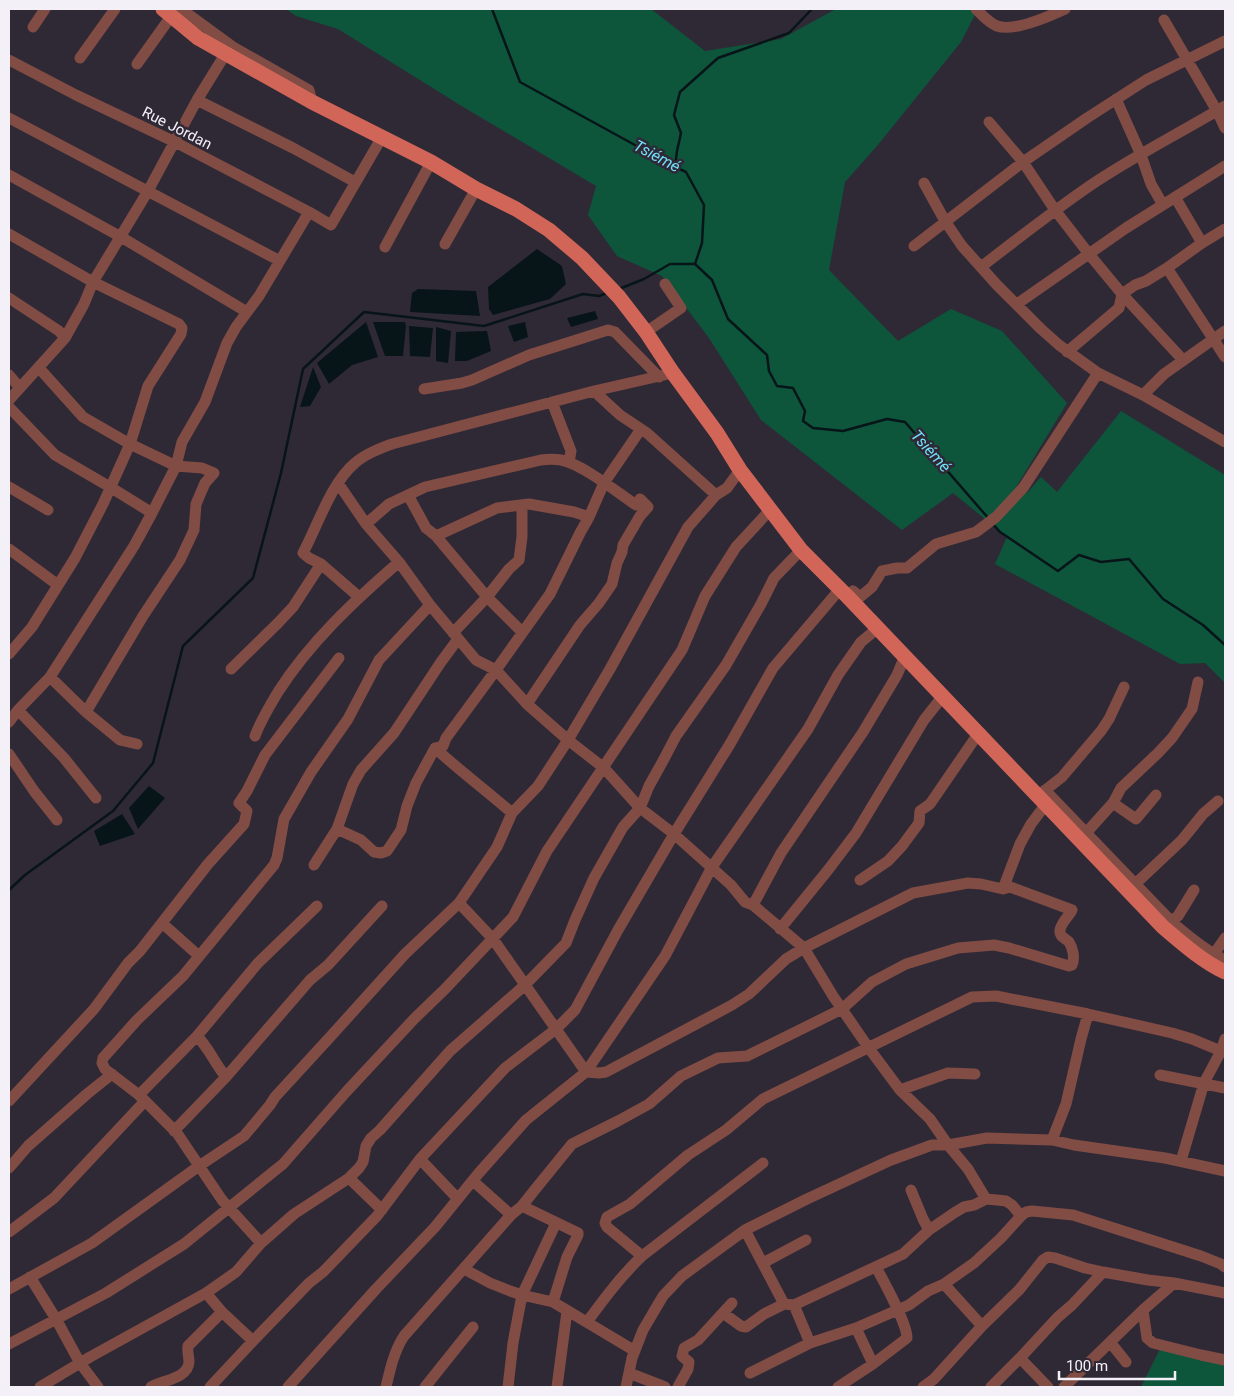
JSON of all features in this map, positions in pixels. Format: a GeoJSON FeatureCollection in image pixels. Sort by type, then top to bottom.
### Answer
{"type":"FeatureCollection","features":[{"type":"Feature","properties":{"kind":"main road"},"geometry":{"type":"LineString","coordinates":[[172,11],[198,38],[312,102],[431,162],[476,189],[516,209],[549,230],[582,258],[620,296],[646,332],[666,375],[717,433],[740,470],[801,550],[844,592],[978,734],[1043,797],[1193,952],[1225,972]]}},
{"type":"Feature","properties":{"kind":"street"},"geometry":{"type":"LineString","coordinates":[[33,27],[45,9]]}},
{"type":"Feature","properties":{"kind":"street"},"geometry":{"type":"LineString","coordinates":[[80,58],[115,9]]}},
{"type":"Feature","properties":{"kind":"street"},"geometry":{"type":"LineString","coordinates":[[976,9],[990,22],[1004,28],[1013,27],[1066,9]]}},
{"type":"Feature","properties":{"kind":"street"},"geometry":{"type":"LineString","coordinates":[[137,64],[172,11],[310,90],[312,102]]}},
{"type":"Feature","properties":{"kind":"street"},"geometry":{"type":"LineString","coordinates":[[1164,20],[1221,109],[1225,128]]}},
{"type":"Feature","properties":{"kind":"street"},"geometry":{"type":"LineString","coordinates":[[914,246],[1023,162],[1116,99],[1146,80],[1225,41]]}},
{"type":"Feature","properties":{"kind":"street"},"geometry":{"type":"LineString","coordinates":[[9,400],[65,338],[84,304],[93,282],[148,191],[197,100],[226,53]]}},
{"type":"Feature","properties":{"kind":"street","name":"Rue Jordan"},"geometry":{"type":"LineString","coordinates":[[9,60],[76,95],[175,142],[332,225],[356,182]]}},
{"type":"Feature","properties":{"kind":"street"},"geometry":{"type":"LineString","coordinates":[[1116,99],[1151,184],[1163,205]]}},
{"type":"Feature","properties":{"kind":"street"},"geometry":{"type":"LineString","coordinates":[[197,100],[356,182],[382,137]]}},
{"type":"Feature","properties":{"kind":"street"},"geometry":{"type":"LineString","coordinates":[[981,267],[1092,184],[1221,109]]}},
{"type":"Feature","properties":{"kind":"street"},"geometry":{"type":"LineString","coordinates":[[9,118],[280,261]]}},
{"type":"Feature","properties":{"kind":"street"},"geometry":{"type":"LineString","coordinates":[[989,122],[1023,162],[1055,210],[1122,294],[1183,360]]}},
{"type":"Feature","properties":{"kind":"street"},"geometry":{"type":"LineString","coordinates":[[385,247],[431,162]]}},
{"type":"Feature","properties":{"kind":"street"},"geometry":{"type":"LineString","coordinates":[[1017,304],[1175,197],[1225,166]]}},
{"type":"Feature","properties":{"kind":"street"},"geometry":{"type":"LineString","coordinates":[[9,175],[121,237],[247,312]]}},
{"type":"Feature","properties":{"kind":"street"},"geometry":{"type":"LineString","coordinates":[[924,182],[945,221],[962,246],[1041,329],[1068,352],[1098,373],[1143,395],[1225,442]]}},
{"type":"Feature","properties":{"kind":"street"},"geometry":{"type":"LineString","coordinates":[[445,244],[476,189]]}},
{"type":"Feature","properties":{"kind":"street"},"geometry":{"type":"LineString","coordinates":[[1175,197],[1202,242]]}},
{"type":"Feature","properties":{"kind":"street"},"geometry":{"type":"LineString","coordinates":[[9,722],[18,710],[50,678],[152,514],[176,466],[182,442],[205,402],[227,343],[236,327],[259,296],[309,212]]}},
{"type":"Feature","properties":{"kind":"street"},"geometry":{"type":"LineString","coordinates":[[1068,352],[1118,308],[1122,294],[1167,268],[1202,242],[1225,229]]}},
{"type":"Feature","properties":{"kind":"street"},"geometry":{"type":"LineString","coordinates":[[9,234],[93,282],[179,324],[182,328],[181,334],[148,386],[130,444],[75,558],[32,627],[9,654]]}},
{"type":"Feature","properties":{"kind":"street"},"geometry":{"type":"LineString","coordinates":[[1167,268],[1225,357]]}},
{"type":"Feature","properties":{"kind":"street"},"geometry":{"type":"LineString","coordinates":[[646,332],[681,308],[665,284]]}},
{"type":"Feature","properties":{"kind":"street"},"geometry":{"type":"LineString","coordinates":[[9,298],[60,331],[65,338]]}},
{"type":"Feature","properties":{"kind":"street"},"geometry":{"type":"LineString","coordinates":[[424,390],[472,380],[529,355],[608,330],[615,332],[666,375]]}},
{"type":"Feature","properties":{"kind":"street"},"geometry":{"type":"LineString","coordinates":[[1143,395],[1164,374],[1225,331]]}},
{"type":"Feature","properties":{"kind":"street"},"geometry":{"type":"LineString","coordinates":[[39,368],[83,418],[130,444],[176,466],[202,468],[214,474],[205,483],[196,504],[194,530],[180,560],[143,616],[86,712]]}},
{"type":"Feature","properties":{"kind":"street"},"geometry":{"type":"LineString","coordinates":[[210,1387],[382,1210],[420,1159],[505,1068],[556,1029],[575,1010],[618,930],[674,834],[730,744],[773,668],[844,592],[854,591],[860,598],[872,587],[882,571],[907,568],[936,544],[976,532],[996,516],[1023,488],[1098,373]]}},
{"type":"Feature","properties":{"kind":"street"},"geometry":{"type":"LineString","coordinates":[[9,374],[20,388]]}},
{"type":"Feature","properties":{"kind":"street"},"geometry":{"type":"LineString","coordinates":[[359,597],[321,564],[303,553],[338,483],[355,463],[380,448],[392,444],[594,391],[666,375]]}},
{"type":"Feature","properties":{"kind":"street"},"geometry":{"type":"LineString","coordinates":[[594,391],[612,409],[647,433],[716,495]]}},
{"type":"Feature","properties":{"kind":"street"},"geometry":{"type":"LineString","coordinates":[[552,402],[571,451],[569,462]]}},
{"type":"Feature","properties":{"kind":"street"},"geometry":{"type":"LineString","coordinates":[[9,407],[55,455],[152,514]]}},
{"type":"Feature","properties":{"kind":"street"},"geometry":{"type":"LineString","coordinates":[[337,828],[361,840],[374,852],[381,853],[387,851],[401,830],[407,806],[416,783],[435,748],[443,746],[446,738],[550,594],[590,517],[604,483],[641,429]]}},
{"type":"Feature","properties":{"kind":"street"},"geometry":{"type":"LineString","coordinates":[[366,524],[389,504],[426,488],[541,460],[569,462],[636,505],[640,499],[648,506],[623,544],[612,584],[580,625],[527,704]]}},
{"type":"Feature","properties":{"kind":"street"},"geometry":{"type":"LineString","coordinates":[[9,1289],[92,1243],[244,1136],[270,1106],[275,1097],[405,954],[459,903],[497,847],[512,813],[538,786],[568,740],[610,669],[688,527],[716,495],[727,488],[740,470]]}},
{"type":"Feature","properties":{"kind":"street"},"geometry":{"type":"LineString","coordinates":[[338,483],[366,524],[399,562],[430,605],[476,660],[496,670],[527,704],[604,768],[640,808],[674,834],[732,885],[745,902],[753,905],[804,948],[868,1047],[900,1090],[930,1119],[948,1146],[968,1169],[986,1199]]}},
{"type":"Feature","properties":{"kind":"street"},"geometry":{"type":"LineString","coordinates":[[9,487],[48,510]]}},
{"type":"Feature","properties":{"kind":"street"},"geometry":{"type":"LineString","coordinates":[[408,495],[426,528],[436,536],[487,597],[522,632]]}},
{"type":"Feature","properties":{"kind":"street"},"geometry":{"type":"LineString","coordinates":[[436,536],[497,508],[529,504],[574,512],[590,517]]}},
{"type":"Feature","properties":{"kind":"street"},"geometry":{"type":"LineString","coordinates":[[314,865],[337,828],[353,784],[361,770],[394,733],[456,636],[509,569],[519,560],[522,537],[522,505]]}},
{"type":"Feature","properties":{"kind":"street"},"geometry":{"type":"LineString","coordinates":[[9,1344],[106,1293],[184,1244],[283,1164],[414,1018],[445,989],[513,918],[547,851],[682,650],[705,596],[736,546],[770,510]]}},
{"type":"Feature","properties":{"kind":"street"},"geometry":{"type":"LineString","coordinates":[[9,549],[58,585]]}},
{"type":"Feature","properties":{"kind":"street"},"geometry":{"type":"LineString","coordinates":[[40,1387],[206,1293],[236,1272],[261,1243],[294,1214],[349,1178],[363,1162],[366,1146],[371,1138],[450,1052],[526,985],[566,943],[594,878],[623,827],[640,808],[649,786],[676,736],[726,665],[774,578],[801,550]]}},
{"type":"Feature","properties":{"kind":"street"},"geometry":{"type":"LineString","coordinates":[[255,736],[261,720],[292,672],[340,616],[399,562]]}},
{"type":"Feature","properties":{"kind":"street"},"geometry":{"type":"LineString","coordinates":[[231,669],[293,607],[321,564]]}},
{"type":"Feature","properties":{"kind":"street"},"geometry":{"type":"LineString","coordinates":[[261,1243],[228,1208],[174,1131],[142,1098],[105,1069],[102,1063],[103,1058],[137,1020],[183,976],[274,864],[277,858],[282,825],[310,772],[348,719],[379,660],[430,605]]}},
{"type":"Feature","properties":{"kind":"street"},"geometry":{"type":"LineString","coordinates":[[288,1387],[376,1289],[435,1227],[526,1120],[586,1072],[665,956],[712,868],[808,729],[838,675],[861,642],[878,628]]}},
{"type":"Feature","properties":{"kind":"street"},"geometry":{"type":"LineString","coordinates":[[753,905],[780,853],[863,732],[897,675],[905,656]]}},
{"type":"Feature","properties":{"kind":"street"},"geometry":{"type":"LineString","coordinates":[[9,1101],[94,1009],[128,963],[140,951],[208,864],[244,824],[247,812],[239,803],[265,755],[339,658]]}},
{"type":"Feature","properties":{"kind":"street"},"geometry":{"type":"LineString","coordinates":[[50,678],[86,712],[120,740],[137,744]]}},
{"type":"Feature","properties":{"kind":"street"},"geometry":{"type":"LineString","coordinates":[[1086,833],[1113,803],[1121,788],[1172,738],[1192,709],[1198,682]]}},
{"type":"Feature","properties":{"kind":"street"},"geometry":{"type":"LineString","coordinates":[[1003,889],[1020,844],[1043,797],[1062,778],[1101,731],[1109,719],[1124,687]]}},
{"type":"Feature","properties":{"kind":"street"},"geometry":{"type":"LineString","coordinates":[[780,929],[856,833],[924,720],[943,696]]}},
{"type":"Feature","properties":{"kind":"street"},"geometry":{"type":"LineString","coordinates":[[18,710],[64,758],[96,798]]}},
{"type":"Feature","properties":{"kind":"street"},"geometry":{"type":"LineString","coordinates":[[860,880],[888,861],[902,846],[919,823],[920,811],[930,804],[978,734]]}},
{"type":"Feature","properties":{"kind":"street"},"geometry":{"type":"LineString","coordinates":[[435,748],[512,813]]}},
{"type":"Feature","properties":{"kind":"street"},"geometry":{"type":"LineString","coordinates":[[9,754],[34,792],[57,820]]}},
{"type":"Feature","properties":{"kind":"street"},"geometry":{"type":"LineString","coordinates":[[1113,803],[1136,819],[1156,795]]}},
{"type":"Feature","properties":{"kind":"street"},"geometry":{"type":"LineString","coordinates":[[1043,797],[1086,833],[1132,888],[1182,840],[1203,814],[1218,802]]}},
{"type":"Feature","properties":{"kind":"street"},"geometry":{"type":"LineString","coordinates":[[386,1387],[398,1345],[404,1336],[511,1215],[522,1206],[572,1144],[648,1104],[681,1076],[718,1058],[747,1056],[842,1009],[872,982],[906,964],[958,948],[994,945],[1069,966],[1072,965],[1074,961],[1072,950],[1068,942],[1061,936],[1060,931],[1061,926],[1072,910],[1010,887],[1003,889],[968,883],[913,893],[786,959],[749,994],[732,1005],[606,1072],[586,1072]]}},
{"type":"Feature","properties":{"kind":"street"},"geometry":{"type":"LineString","coordinates":[[1194,890],[1178,916],[1167,924],[1225,960]]}},
{"type":"Feature","properties":{"kind":"street"},"geometry":{"type":"LineString","coordinates":[[459,903],[493,939],[586,1072]]}},
{"type":"Feature","properties":{"kind":"street"},"geometry":{"type":"LineString","coordinates":[[9,1232],[54,1198],[197,1036],[258,963],[317,906]]}},
{"type":"Feature","properties":{"kind":"street"},"geometry":{"type":"LineString","coordinates":[[174,1131],[226,1077],[310,980],[328,965],[382,906]]}},
{"type":"Feature","properties":{"kind":"street"},"geometry":{"type":"LineString","coordinates":[[162,923],[199,956]]}},
{"type":"Feature","properties":{"kind":"street"},"geometry":{"type":"LineString","coordinates":[[1214,954],[1225,938]]}},
{"type":"Feature","properties":{"kind":"street"},"geometry":{"type":"LineString","coordinates":[[642,1256],[607,1227],[605,1223],[607,1217],[630,1204],[688,1155],[726,1130],[763,1099],[972,997],[996,996],[1088,1014],[1172,1033],[1221,1051]]}},
{"type":"Feature","properties":{"kind":"street"},"geometry":{"type":"LineString","coordinates":[[1052,1140],[1066,1104],[1088,1014]]}},
{"type":"Feature","properties":{"kind":"street"},"geometry":{"type":"LineString","coordinates":[[197,1036],[226,1077]]}},
{"type":"Feature","properties":{"kind":"street"},"geometry":{"type":"LineString","coordinates":[[1181,1161],[1204,1083],[1221,1051],[1225,1038]]}},
{"type":"Feature","properties":{"kind":"street"},"geometry":{"type":"LineString","coordinates":[[900,1090],[948,1073],[975,1074]]}},
{"type":"Feature","properties":{"kind":"street"},"geometry":{"type":"LineString","coordinates":[[9,1168],[28,1146],[112,1074]]}},
{"type":"Feature","properties":{"kind":"street"},"geometry":{"type":"LineString","coordinates":[[1160,1075],[1225,1088]]}},
{"type":"Feature","properties":{"kind":"street"},"geometry":{"type":"LineString","coordinates":[[626,1387],[635,1351],[643,1330],[663,1296],[682,1276],[745,1230],[806,1199],[891,1160],[932,1145],[948,1146],[987,1138],[1052,1140],[1181,1161],[1225,1171]]}},
{"type":"Feature","properties":{"kind":"street"},"geometry":{"type":"LineString","coordinates":[[420,1159],[458,1199]]}},
{"type":"Feature","properties":{"kind":"street"},"geometry":{"type":"LineString","coordinates":[[587,1322],[631,1266],[642,1256],[763,1163]]}},
{"type":"Feature","properties":{"kind":"street"},"geometry":{"type":"LineString","coordinates":[[349,1178],[382,1210]]}},
{"type":"Feature","properties":{"kind":"street"},"geometry":{"type":"LineString","coordinates":[[473,1181],[511,1215]]}},
{"type":"Feature","properties":{"kind":"street"},"geometry":{"type":"LineString","coordinates":[[911,1190],[929,1230]]}},
{"type":"Feature","properties":{"kind":"street"},"geometry":{"type":"LineString","coordinates":[[723,1313],[741,1326],[746,1327],[764,1314],[789,1305],[903,1254],[929,1230],[954,1213],[986,1199],[1006,1201],[1021,1216]]}},
{"type":"Feature","properties":{"kind":"street"},"geometry":{"type":"LineString","coordinates":[[522,1206],[578,1233],[553,1302]]}},
{"type":"Feature","properties":{"kind":"street"},"geometry":{"type":"LineString","coordinates":[[750,1373],[810,1343],[856,1328],[909,1305],[974,1263],[1026,1212],[1073,1215],[1202,1256],[1225,1267]]}},
{"type":"Feature","properties":{"kind":"street"},"geometry":{"type":"LineString","coordinates":[[508,1387],[513,1343],[522,1296],[556,1223]]}},
{"type":"Feature","properties":{"kind":"street"},"geometry":{"type":"LineString","coordinates":[[745,1230],[810,1343]]}},
{"type":"Feature","properties":{"kind":"street"},"geometry":{"type":"LineString","coordinates":[[763,1263],[806,1240]]}},
{"type":"Feature","properties":{"kind":"street"},"geometry":{"type":"LineString","coordinates":[[923,1387],[938,1383],[982,1326],[1019,1290],[1048,1257],[1103,1272],[1225,1293]]}},
{"type":"Feature","properties":{"kind":"street"},"geometry":{"type":"LineString","coordinates":[[838,1387],[873,1364],[906,1338],[907,1333],[898,1310],[876,1267]]}},
{"type":"Feature","properties":{"kind":"street"},"geometry":{"type":"LineString","coordinates":[[464,1269],[490,1283],[522,1296],[553,1302],[635,1351]]}},
{"type":"Feature","properties":{"kind":"street"},"geometry":{"type":"LineString","coordinates":[[991,1387],[1103,1272]]}},
{"type":"Feature","properties":{"kind":"street"},"geometry":{"type":"LineString","coordinates":[[30,1277],[80,1363],[98,1387]]}},
{"type":"Feature","properties":{"kind":"street"},"geometry":{"type":"LineString","coordinates":[[1064,1387],[1143,1310],[1174,1283]]}},
{"type":"Feature","properties":{"kind":"street"},"geometry":{"type":"LineString","coordinates":[[944,1284],[982,1326]]}},
{"type":"Feature","properties":{"kind":"street"},"geometry":{"type":"LineString","coordinates":[[206,1293],[222,1312],[253,1341]]}},
{"type":"Feature","properties":{"kind":"street"},"geometry":{"type":"LineString","coordinates":[[678,1387],[689,1366],[689,1362],[682,1356],[684,1348],[698,1340],[732,1303]]}},
{"type":"Feature","properties":{"kind":"street"},"geometry":{"type":"LineString","coordinates":[[1143,1310],[1149,1341],[1225,1360]]}},
{"type":"Feature","properties":{"kind":"street"},"geometry":{"type":"LineString","coordinates":[[557,1387],[568,1311]]}},
{"type":"Feature","properties":{"kind":"street"},"geometry":{"type":"LineString","coordinates":[[151,1387],[160,1382],[169,1381],[184,1372],[189,1363],[188,1346],[222,1312]]}},
{"type":"Feature","properties":{"kind":"street"},"geometry":{"type":"LineString","coordinates":[[425,1387],[473,1327]]}},
{"type":"Feature","properties":{"kind":"street"},"geometry":{"type":"LineString","coordinates":[[856,1328],[873,1364]]}},
{"type":"Feature","properties":{"kind":"street"},"geometry":{"type":"LineString","coordinates":[[1110,1342],[1126,1362]]}},
{"type":"Feature","properties":{"kind":"street"},"geometry":{"type":"LineString","coordinates":[[1020,1358],[1048,1387]]}},
{"type":"Feature","properties":{"kind":"street"},"geometry":{"type":"LineString","coordinates":[[629,1373],[666,1387]]}},
{"type":"Feature","properties":{"kind":"green space"},"geometry":{"type":"Polygon","coordinates":[[[286,9],[651,9],[705,51],[781,39],[836,9],[978,9],[961,42],[877,146],[845,182],[829,270],[898,341],[951,309],[1002,331],[1067,403],[1015,489],[1027,493],[1041,477],[1057,492],[1121,411],[1225,475],[1225,683],[1205,663],[1180,664],[995,564],[1007,537],[953,493],[902,530],[761,420],[709,338],[662,276],[617,256],[588,215],[596,186],[460,105],[338,29],[296,16],[286,9]]]}},
{"type":"Feature","properties":{"kind":"green space"},"geometry":{"type":"Polygon","coordinates":[[[1163,1343],[1225,1359],[1225,1387],[1141,1387],[1163,1343]]]}},
{"type":"Feature","properties":{"kind":"shaded area"},"geometry":{"type":"Polygon","coordinates":[[[537,249],[562,266],[566,284],[550,299],[493,315],[489,309],[488,287],[537,249]]]}},
{"type":"Feature","properties":{"kind":"shaded area"},"geometry":{"type":"Polygon","coordinates":[[[418,289],[476,291],[480,316],[410,312],[412,293],[418,289]]]}},
{"type":"Feature","properties":{"kind":"shaded area"},"geometry":{"type":"Polygon","coordinates":[[[595,311],[598,319],[571,327],[567,318],[595,311]]]}},
{"type":"Feature","properties":{"kind":"shaded area"},"geometry":{"type":"Polygon","coordinates":[[[366,322],[378,357],[352,365],[329,384],[317,363],[366,322]]]}},
{"type":"Feature","properties":{"kind":"shaded area"},"geometry":{"type":"Polygon","coordinates":[[[373,322],[405,322],[403,356],[385,356],[373,322]]]}},
{"type":"Feature","properties":{"kind":"shaded area"},"geometry":{"type":"Polygon","coordinates":[[[525,322],[528,337],[514,342],[508,326],[525,322]]]}},
{"type":"Feature","properties":{"kind":"shaded area"},"geometry":{"type":"Polygon","coordinates":[[[409,326],[433,328],[430,357],[410,356],[409,326]]]}},
{"type":"Feature","properties":{"kind":"shaded area"},"geometry":{"type":"Polygon","coordinates":[[[436,327],[451,331],[448,363],[436,361],[436,327]]]}},
{"type":"Feature","properties":{"kind":"shaded area"},"geometry":{"type":"Polygon","coordinates":[[[487,331],[491,351],[467,361],[455,361],[456,332],[487,331]]]}},
{"type":"Feature","properties":{"kind":"shaded area"},"geometry":{"type":"Polygon","coordinates":[[[313,367],[321,387],[310,406],[300,407],[313,367]]]}},
{"type":"Feature","properties":{"kind":"shaded area"},"geometry":{"type":"Polygon","coordinates":[[[149,786],[165,798],[138,829],[129,808],[149,786]]]}},
{"type":"Feature","properties":{"kind":"shaded area"},"geometry":{"type":"Polygon","coordinates":[[[122,814],[135,834],[100,846],[94,831],[122,814]]]}},
{"type":"Feature","properties":{"kind":"waterway","name":"Tsiémé"},"geometry":{"type":"LineString","coordinates":[[492,9],[520,82],[686,172],[704,205],[702,243],[695,264],[712,280],[728,319],[767,355],[769,371],[777,386],[793,388],[805,411],[803,421],[813,428],[843,431],[887,419],[905,422],[989,519]]}},
{"type":"Feature","properties":{"kind":"waterway"},"geometry":{"type":"LineString","coordinates":[[675,167],[681,133],[674,115],[680,92],[718,58],[789,33],[812,9]]}},
{"type":"Feature","properties":{"kind":"waterway"},"geometry":{"type":"LineString","coordinates":[[619,289],[644,279],[670,264],[695,264]]}},
{"type":"Feature","properties":{"kind":"waterway"},"geometry":{"type":"LineString","coordinates":[[9,890],[25,875],[113,811],[153,763],[183,646],[253,578],[281,473],[303,369],[364,312],[484,326],[583,294],[599,296],[607,293]]}},
{"type":"Feature","properties":{"kind":"waterway","name":"Tsiémé"},"geometry":{"type":"LineString","coordinates":[[992,523],[1000,532],[1058,571],[1079,555],[1101,562],[1129,559],[1163,599],[1203,625],[1225,645]]}}]}
